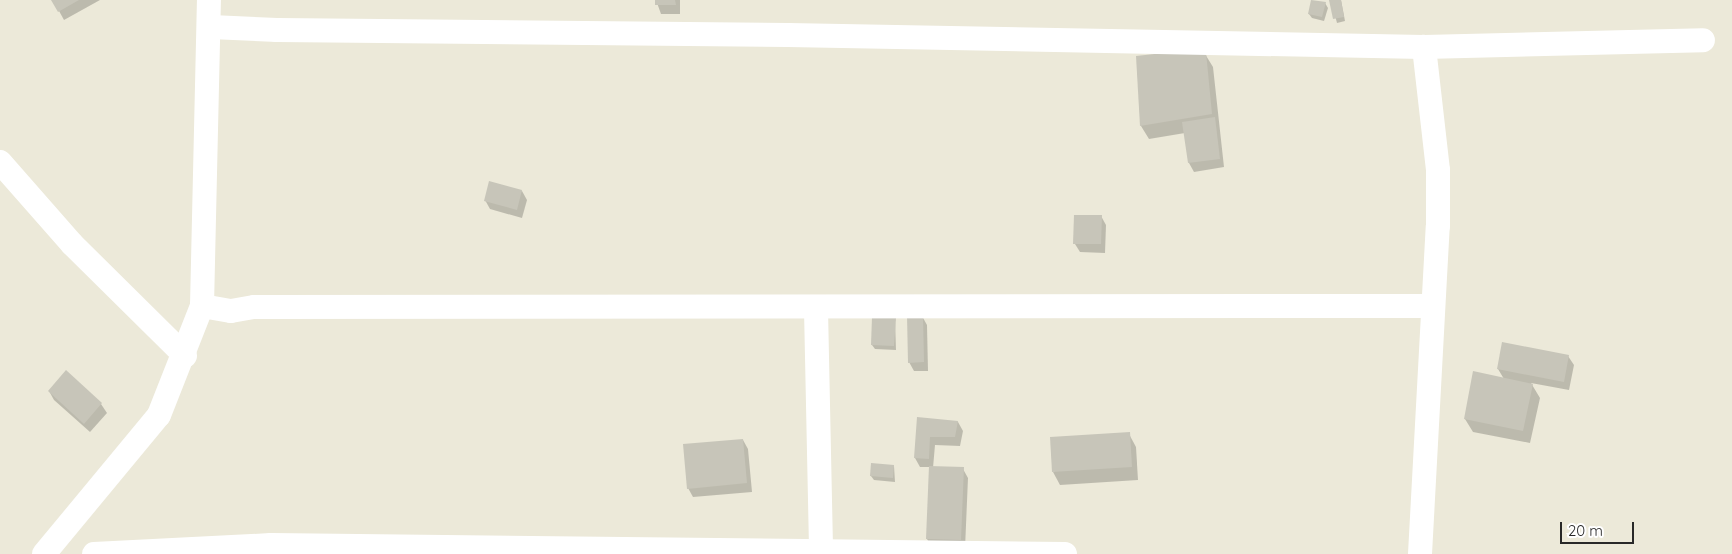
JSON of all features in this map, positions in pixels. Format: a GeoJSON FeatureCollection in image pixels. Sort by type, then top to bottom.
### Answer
{"type":"FeatureCollection","features":[{"type":"Feature","properties":{"kind":"street"},"geometry":{"type":"LineString","coordinates":[[44,554],[159,415],[185,356],[202,306],[210,27],[209,0]]}},
{"type":"Feature","properties":{"kind":"street"},"geometry":{"type":"LineString","coordinates":[[210,27],[277,30],[788,35],[1424,47],[1703,40]]}},
{"type":"Feature","properties":{"kind":"street"},"geometry":{"type":"LineString","coordinates":[[1420,554],[1438,170],[1424,47]]}},
{"type":"Feature","properties":{"kind":"street"},"geometry":{"type":"LineString","coordinates":[[0,162],[72,244],[185,356]]}},
{"type":"Feature","properties":{"kind":"street"},"geometry":{"type":"LineString","coordinates":[[202,306],[231,311],[254,307],[816,309],[1433,306]]}},
{"type":"Feature","properties":{"kind":"street"},"geometry":{"type":"LineString","coordinates":[[816,309],[821,553]]}},
{"type":"Feature","properties":{"kind":"street"},"geometry":{"type":"LineString","coordinates":[[94,554],[271,545],[821,553],[1065,554]]}},
{"type":"Feature","properties":{"kind":"building"},"geometry":{"type":"Polygon","coordinates":[[[51,0],[79,0],[58,12],[51,0]]]}},
{"type":"Feature","properties":{"kind":"building"},"geometry":{"type":"Polygon","coordinates":[[[655,0],[675,0],[676,5],[655,5],[655,0]]]}},
{"type":"Feature","properties":{"kind":"building"},"geometry":{"type":"Polygon","coordinates":[[[1311,0],[1326,2],[1322,17],[1308,14],[1311,0]]]}},
{"type":"Feature","properties":{"kind":"building"},"geometry":{"type":"Polygon","coordinates":[[[1329,0],[1341,0],[1344,17],[1333,19],[1329,0]]]}},
{"type":"Feature","properties":{"kind":"building"},"geometry":{"type":"Polygon","coordinates":[[[1191,50],[1206,52],[1212,114],[1140,126],[1136,56],[1191,50]]]}},
{"type":"Feature","properties":{"kind":"building"},"geometry":{"type":"Polygon","coordinates":[[[1215,117],[1220,159],[1188,163],[1182,122],[1215,117]]]}},
{"type":"Feature","properties":{"kind":"building"},"geometry":{"type":"Polygon","coordinates":[[[489,181],[522,190],[517,210],[484,201],[489,181]]]}},
{"type":"Feature","properties":{"kind":"building"},"geometry":{"type":"Polygon","coordinates":[[[1074,215],[1102,215],[1101,244],[1073,244],[1074,215]]]}},
{"type":"Feature","properties":{"kind":"building"},"geometry":{"type":"Polygon","coordinates":[[[907,315],[923,315],[924,362],[908,363],[907,315]]]}},
{"type":"Feature","properties":{"kind":"building"},"geometry":{"type":"Polygon","coordinates":[[[872,317],[896,318],[894,346],[871,345],[872,317]]]}},
{"type":"Feature","properties":{"kind":"building"},"geometry":{"type":"Polygon","coordinates":[[[1502,342],[1569,355],[1564,382],[1497,369],[1502,342]]]}},
{"type":"Feature","properties":{"kind":"building"},"geometry":{"type":"Polygon","coordinates":[[[66,370],[102,403],[84,424],[48,391],[66,370]]]}},
{"type":"Feature","properties":{"kind":"building"},"geometry":{"type":"Polygon","coordinates":[[[1473,371],[1533,384],[1523,431],[1464,419],[1473,371]]]}},
{"type":"Feature","properties":{"kind":"building"},"geometry":{"type":"Polygon","coordinates":[[[917,417],[958,421],[955,437],[930,437],[929,459],[914,458],[917,417]]]}},
{"type":"Feature","properties":{"kind":"building"},"geometry":{"type":"Polygon","coordinates":[[[1130,432],[1132,467],[1052,472],[1050,437],[1130,432]]]}},
{"type":"Feature","properties":{"kind":"building"},"geometry":{"type":"Polygon","coordinates":[[[743,439],[747,483],[687,489],[683,444],[743,439]]]}},
{"type":"Feature","properties":{"kind":"building"},"geometry":{"type":"Polygon","coordinates":[[[871,463],[894,465],[893,478],[870,476],[871,463]]]}},
{"type":"Feature","properties":{"kind":"building"},"geometry":{"type":"Polygon","coordinates":[[[929,466],[964,467],[961,540],[926,539],[929,466]]]}}]}
